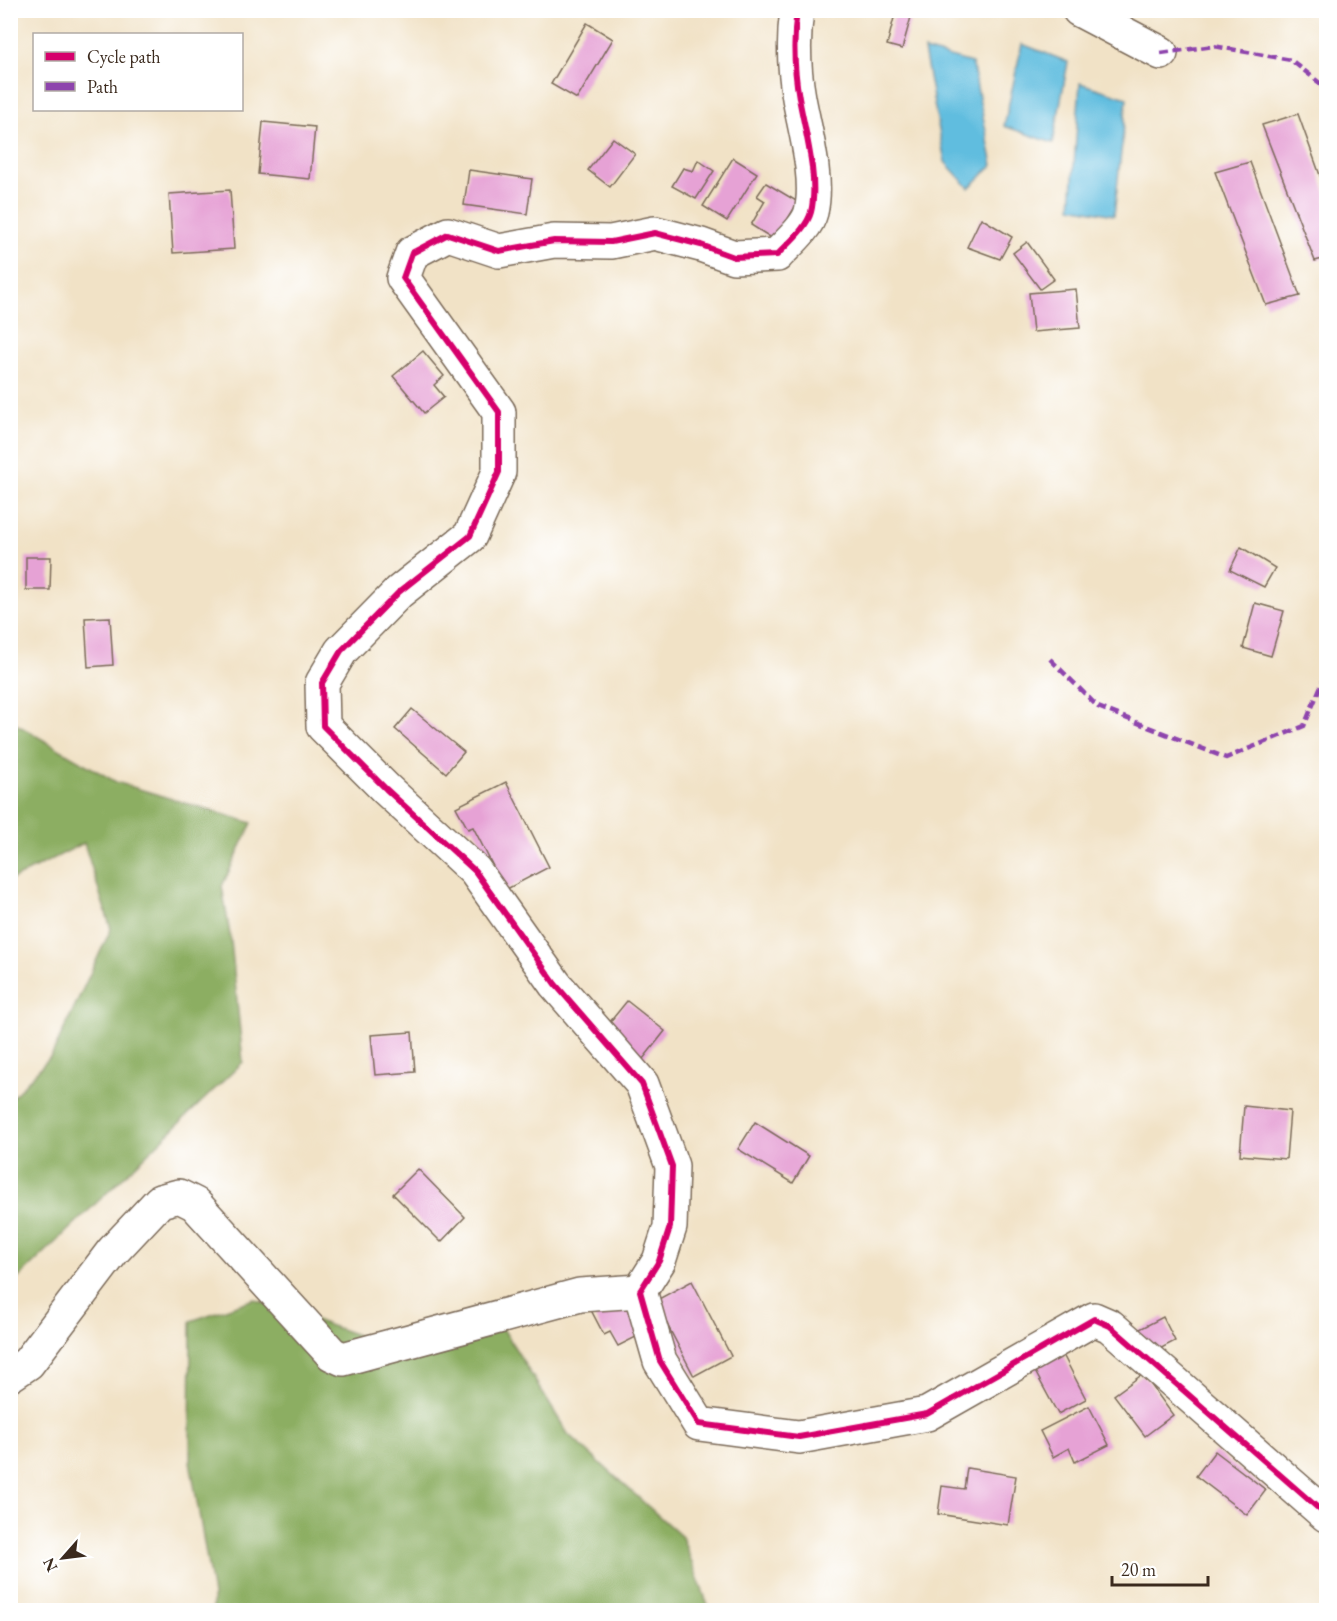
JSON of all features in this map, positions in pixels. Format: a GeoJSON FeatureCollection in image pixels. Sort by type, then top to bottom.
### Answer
{"type":"FeatureCollection","features":[{"type":"Feature","properties":{"kind":"street"},"geometry":{"type":"LineString","coordinates":[[797,10],[794,33],[798,94],[809,148],[813,195],[811,214],[777,255],[734,257],[655,233],[611,242],[554,241],[499,251],[448,234],[412,253],[403,278],[499,412],[500,472],[470,536],[399,592],[341,651],[322,683],[323,726],[386,789],[475,871],[555,984],[642,1084],[672,1166],[670,1227],[659,1262],[640,1291],[660,1361],[699,1424],[798,1437],[927,1414],[1094,1319],[1110,1326],[1326,1515]]}},
{"type":"Feature","properties":{"kind":"street"},"geometry":{"type":"LineString","coordinates":[[1079,10],[1161,53]]}},
{"type":"Feature","properties":{"kind":"street"},"geometry":{"type":"LineString","coordinates":[[10,1375],[28,1364],[113,1251],[160,1201],[179,1196],[195,1204],[332,1354],[343,1359],[579,1295],[640,1291]]}},
{"type":"Feature","properties":{"kind":"green space"},"geometry":{"type":"Polygon","coordinates":[[[11,724],[16,724],[116,782],[252,823],[222,886],[231,941],[243,1062],[11,1285],[11,1099],[52,1055],[111,929],[84,843],[11,880],[11,724]]]}},
{"type":"Feature","properties":{"kind":"green space"},"geometry":{"type":"Polygon","coordinates":[[[254,1299],[374,1341],[494,1314],[568,1434],[682,1537],[710,1610],[213,1610],[213,1595],[190,1461],[191,1321],[254,1299]]]}},
{"type":"Feature","properties":{"kind":"water"},"geometry":{"type":"Polygon","coordinates":[[[1022,44],[1068,62],[1053,143],[1004,126],[1022,44]]]}},
{"type":"Feature","properties":{"kind":"water"},"geometry":{"type":"Polygon","coordinates":[[[924,50],[972,63],[993,165],[969,188],[945,162],[924,50]]]}},
{"type":"Feature","properties":{"kind":"water"},"geometry":{"type":"Polygon","coordinates":[[[1080,83],[1127,98],[1114,215],[1071,207],[1080,83]]]}},
{"type":"Feature","properties":{"kind":"building"},"geometry":{"type":"Polygon","coordinates":[[[896,10],[913,10],[902,49],[887,45],[896,10]]]}},
{"type":"Feature","properties":{"kind":"building"},"geometry":{"type":"Polygon","coordinates":[[[587,23],[613,39],[577,99],[551,84],[587,23]]]}},
{"type":"Feature","properties":{"kind":"building"},"geometry":{"type":"Polygon","coordinates":[[[1298,114],[1326,192],[1326,258],[1315,261],[1262,125],[1298,114]]]}},
{"type":"Feature","properties":{"kind":"building"},"geometry":{"type":"Polygon","coordinates":[[[263,122],[315,127],[310,179],[258,174],[263,122]]]}},
{"type":"Feature","properties":{"kind":"building"},"geometry":{"type":"Polygon","coordinates":[[[613,138],[635,154],[610,187],[588,170],[613,138]]]}},
{"type":"Feature","properties":{"kind":"building"},"geometry":{"type":"Polygon","coordinates":[[[733,158],[757,173],[727,221],[703,206],[733,158]]]}},
{"type":"Feature","properties":{"kind":"building"},"geometry":{"type":"Polygon","coordinates":[[[698,160],[714,171],[696,199],[672,186],[683,168],[693,171],[698,160]]]}},
{"type":"Feature","properties":{"kind":"building"},"geometry":{"type":"Polygon","coordinates":[[[1250,162],[1300,296],[1266,305],[1215,172],[1250,162]]]}},
{"type":"Feature","properties":{"kind":"building"},"geometry":{"type":"Polygon","coordinates":[[[469,170],[532,179],[527,214],[464,205],[469,170]]]}},
{"type":"Feature","properties":{"kind":"building"},"geometry":{"type":"Polygon","coordinates":[[[766,183],[798,202],[775,240],[751,225],[765,201],[757,196],[766,183]]]}},
{"type":"Feature","properties":{"kind":"building"},"geometry":{"type":"Polygon","coordinates":[[[230,190],[234,249],[173,253],[169,194],[230,190]]]}},
{"type":"Feature","properties":{"kind":"building"},"geometry":{"type":"Polygon","coordinates":[[[981,218],[1012,237],[1000,259],[967,247],[981,218]]]}},
{"type":"Feature","properties":{"kind":"building"},"geometry":{"type":"Polygon","coordinates":[[[1027,242],[1054,279],[1040,289],[1013,253],[1027,242]]]}},
{"type":"Feature","properties":{"kind":"building"},"geometry":{"type":"Polygon","coordinates":[[[1076,289],[1080,328],[1033,332],[1029,293],[1076,289]]]}},
{"type":"Feature","properties":{"kind":"building"},"geometry":{"type":"Polygon","coordinates":[[[423,351],[444,376],[434,385],[444,397],[424,413],[393,376],[423,351]]]}},
{"type":"Feature","properties":{"kind":"building"},"geometry":{"type":"Polygon","coordinates":[[[1241,547],[1275,568],[1264,587],[1230,570],[1241,547]]]}},
{"type":"Feature","properties":{"kind":"building"},"geometry":{"type":"Polygon","coordinates":[[[26,557],[51,557],[50,590],[26,590],[26,557]]]}},
{"type":"Feature","properties":{"kind":"building"},"geometry":{"type":"Polygon","coordinates":[[[1255,603],[1284,611],[1271,656],[1243,648],[1255,603]]]}},
{"type":"Feature","properties":{"kind":"building"},"geometry":{"type":"Polygon","coordinates":[[[110,617],[113,665],[88,667],[85,618],[110,617]]]}},
{"type":"Feature","properties":{"kind":"building"},"geometry":{"type":"Polygon","coordinates":[[[412,709],[464,752],[446,773],[395,729],[412,709]]]}},
{"type":"Feature","properties":{"kind":"building"},"geometry":{"type":"Polygon","coordinates":[[[506,782],[549,867],[505,890],[473,827],[468,829],[456,807],[506,782]]]}},
{"type":"Feature","properties":{"kind":"building"},"geometry":{"type":"Polygon","coordinates":[[[627,1001],[665,1031],[643,1059],[605,1028],[627,1001]]]}},
{"type":"Feature","properties":{"kind":"building"},"geometry":{"type":"Polygon","coordinates":[[[412,1032],[415,1072],[375,1075],[371,1035],[412,1032]]]}},
{"type":"Feature","properties":{"kind":"building"},"geometry":{"type":"Polygon","coordinates":[[[1244,1106],[1290,1111],[1286,1159],[1240,1155],[1244,1106]]]}},
{"type":"Feature","properties":{"kind":"building"},"geometry":{"type":"Polygon","coordinates":[[[755,1122],[809,1156],[793,1183],[738,1149],[755,1122]]]}},
{"type":"Feature","properties":{"kind":"building"},"geometry":{"type":"Polygon","coordinates":[[[418,1169],[465,1217],[441,1242],[393,1194],[418,1169]]]}},
{"type":"Feature","properties":{"kind":"building"},"geometry":{"type":"Polygon","coordinates":[[[692,1281],[731,1356],[694,1376],[655,1301],[692,1281]]]}},
{"type":"Feature","properties":{"kind":"building"},"geometry":{"type":"Polygon","coordinates":[[[624,1293],[644,1333],[618,1346],[610,1332],[604,1335],[591,1310],[624,1293]]]}},
{"type":"Feature","properties":{"kind":"building"},"geometry":{"type":"Polygon","coordinates":[[[1163,1317],[1175,1341],[1148,1355],[1136,1331],[1163,1317]]]}},
{"type":"Feature","properties":{"kind":"building"},"geometry":{"type":"Polygon","coordinates":[[[1060,1349],[1086,1399],[1058,1414],[1031,1364],[1060,1349]]]}},
{"type":"Feature","properties":{"kind":"building"},"geometry":{"type":"Polygon","coordinates":[[[1143,1374],[1173,1415],[1145,1436],[1114,1395],[1143,1374]]]}},
{"type":"Feature","properties":{"kind":"building"},"geometry":{"type":"Polygon","coordinates":[[[1089,1406],[1109,1445],[1075,1462],[1069,1448],[1053,1457],[1040,1431],[1089,1406]]]}},
{"type":"Feature","properties":{"kind":"building"},"geometry":{"type":"Polygon","coordinates":[[[1215,1451],[1266,1490],[1247,1515],[1196,1476],[1215,1451]]]}},
{"type":"Feature","properties":{"kind":"building"},"geometry":{"type":"Polygon","coordinates":[[[967,1468],[1016,1476],[1008,1525],[938,1514],[942,1486],[964,1489],[967,1468]]]}},
{"type":"Feature","properties":{"kind":"marked path"},"geometry":{"type":"LineString","coordinates":[[1161,53],[1214,46],[1291,60],[1326,88]]}},
{"type":"Feature","properties":{"kind":"marked path"},"geometry":{"type":"LineString","coordinates":[[1050,659],[1098,707],[1226,758],[1304,726],[1326,674]]}},
{"type":"Feature","properties":{"kind":"cycle path"},"geometry":{"type":"LineString","coordinates":[[797,10],[796,77],[810,155],[813,199],[806,224],[777,255],[734,257],[701,245],[655,233],[611,242],[554,241],[499,251],[448,234],[412,253],[403,278],[499,412],[499,472],[470,536],[399,592],[341,651],[322,683],[323,726],[386,789],[475,871],[555,984],[642,1084],[672,1166],[670,1227],[659,1261],[640,1291],[660,1361],[699,1424],[799,1437],[927,1414],[1094,1319],[1110,1326],[1326,1515]]}}]}
